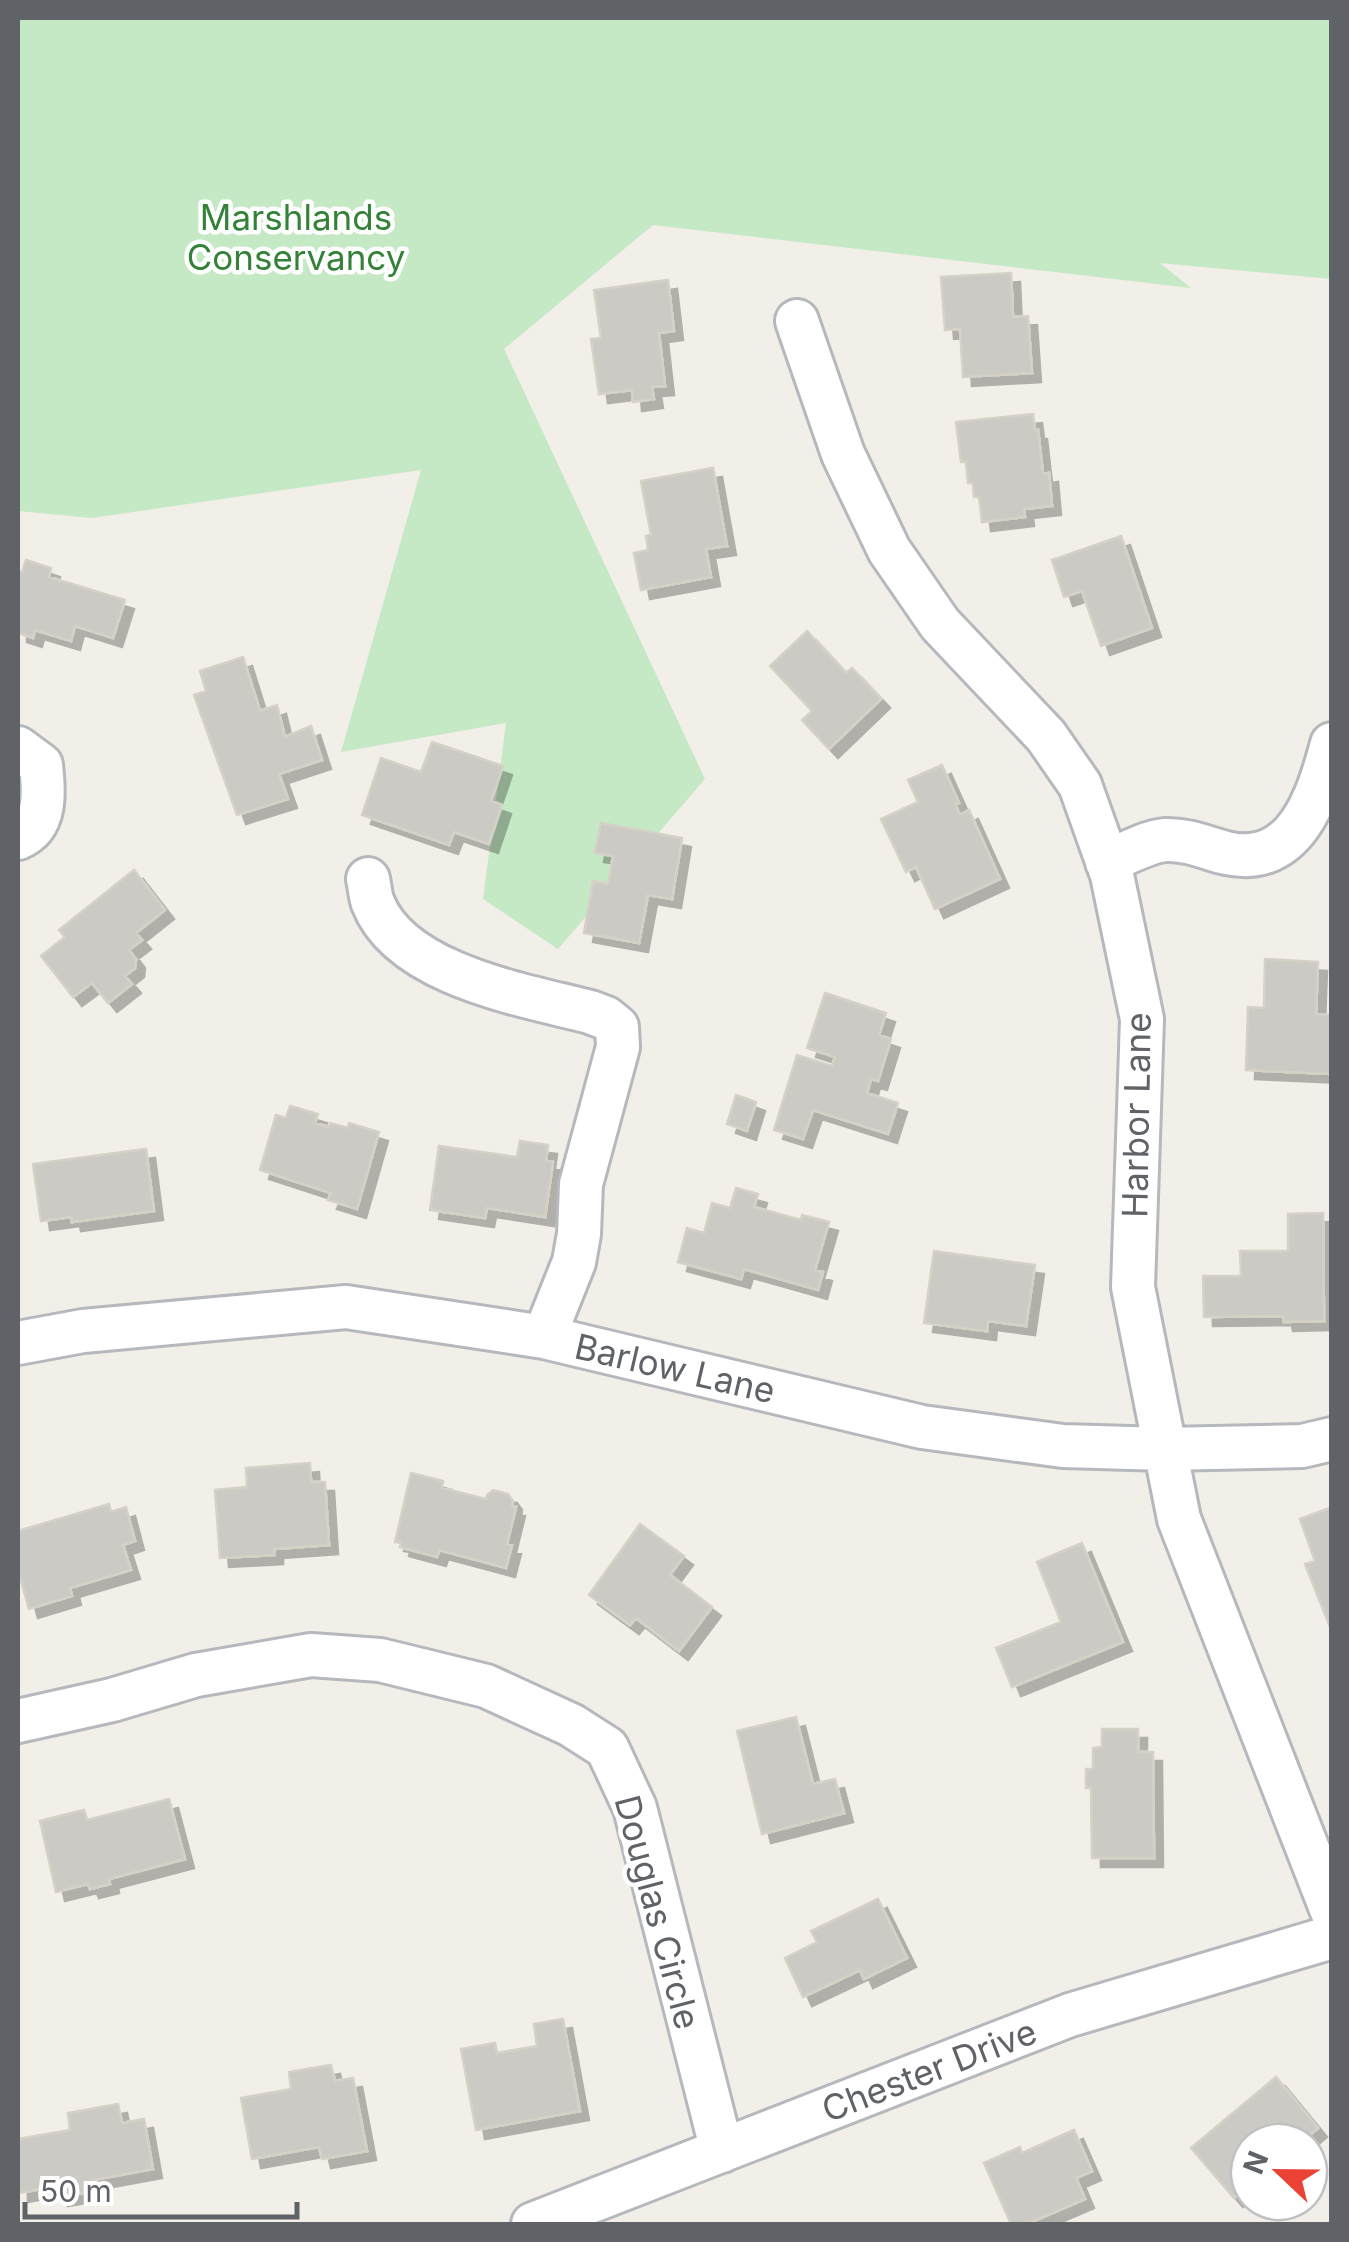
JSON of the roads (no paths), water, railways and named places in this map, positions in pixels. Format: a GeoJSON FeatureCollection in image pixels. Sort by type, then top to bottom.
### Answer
{"type":"FeatureCollection","features":[{"type":"Feature","properties":{"kind":"street","name":"Harbor Lane"},"geometry":{"type":"LineString","coordinates":[[797,321],[843,454],[889,550],[940,624],[1055,748],[1080,784],[1107,862],[1142,1019],[1133,1288],[1179,1519],[1332,1911]]}},
{"type":"Feature","properties":{"kind":"street"},"geometry":{"type":"LineString","coordinates":[[1107,862],[1161,840],[1180,840],[1243,855],[1274,847],[1297,829],[1311,810],[1332,744]]}},
{"type":"Feature","properties":{"kind":"street"},"geometry":{"type":"LineString","coordinates":[[18,748],[42,765],[44,794],[41,814],[18,838]]}},
{"type":"Feature","properties":{"kind":"street"},"geometry":{"type":"LineString","coordinates":[[368,879],[373,904],[389,928],[436,966],[482,984],[606,1018],[617,1027],[618,1047],[582,1184],[574,1262],[544,1337]]}},
{"type":"Feature","properties":{"kind":"street","name":"Barlow Lane"},"geometry":{"type":"LineString","coordinates":[[18,1343],[82,1331],[346,1307],[544,1337],[922,1427],[1063,1446],[1302,1446],[1332,1439]]}},
{"type":"Feature","properties":{"kind":"street","name":"Douglas Circle"},"geometry":{"type":"LineString","coordinates":[[18,1721],[112,1700],[196,1674],[311,1655],[380,1660],[486,1686],[571,1724],[608,1748],[635,1808],[722,2151]]}},
{"type":"Feature","properties":{"kind":"street","name":"Chester Drive"},"geometry":{"type":"LineString","coordinates":[[533,2224],[1070,2015],[1332,1937]]}},
{"type":"Feature","properties":{"kind":"park label","name":"Marshlands Conservancy"},"geometry":{"type":"Point","coordinates":[296,237]}}]}
